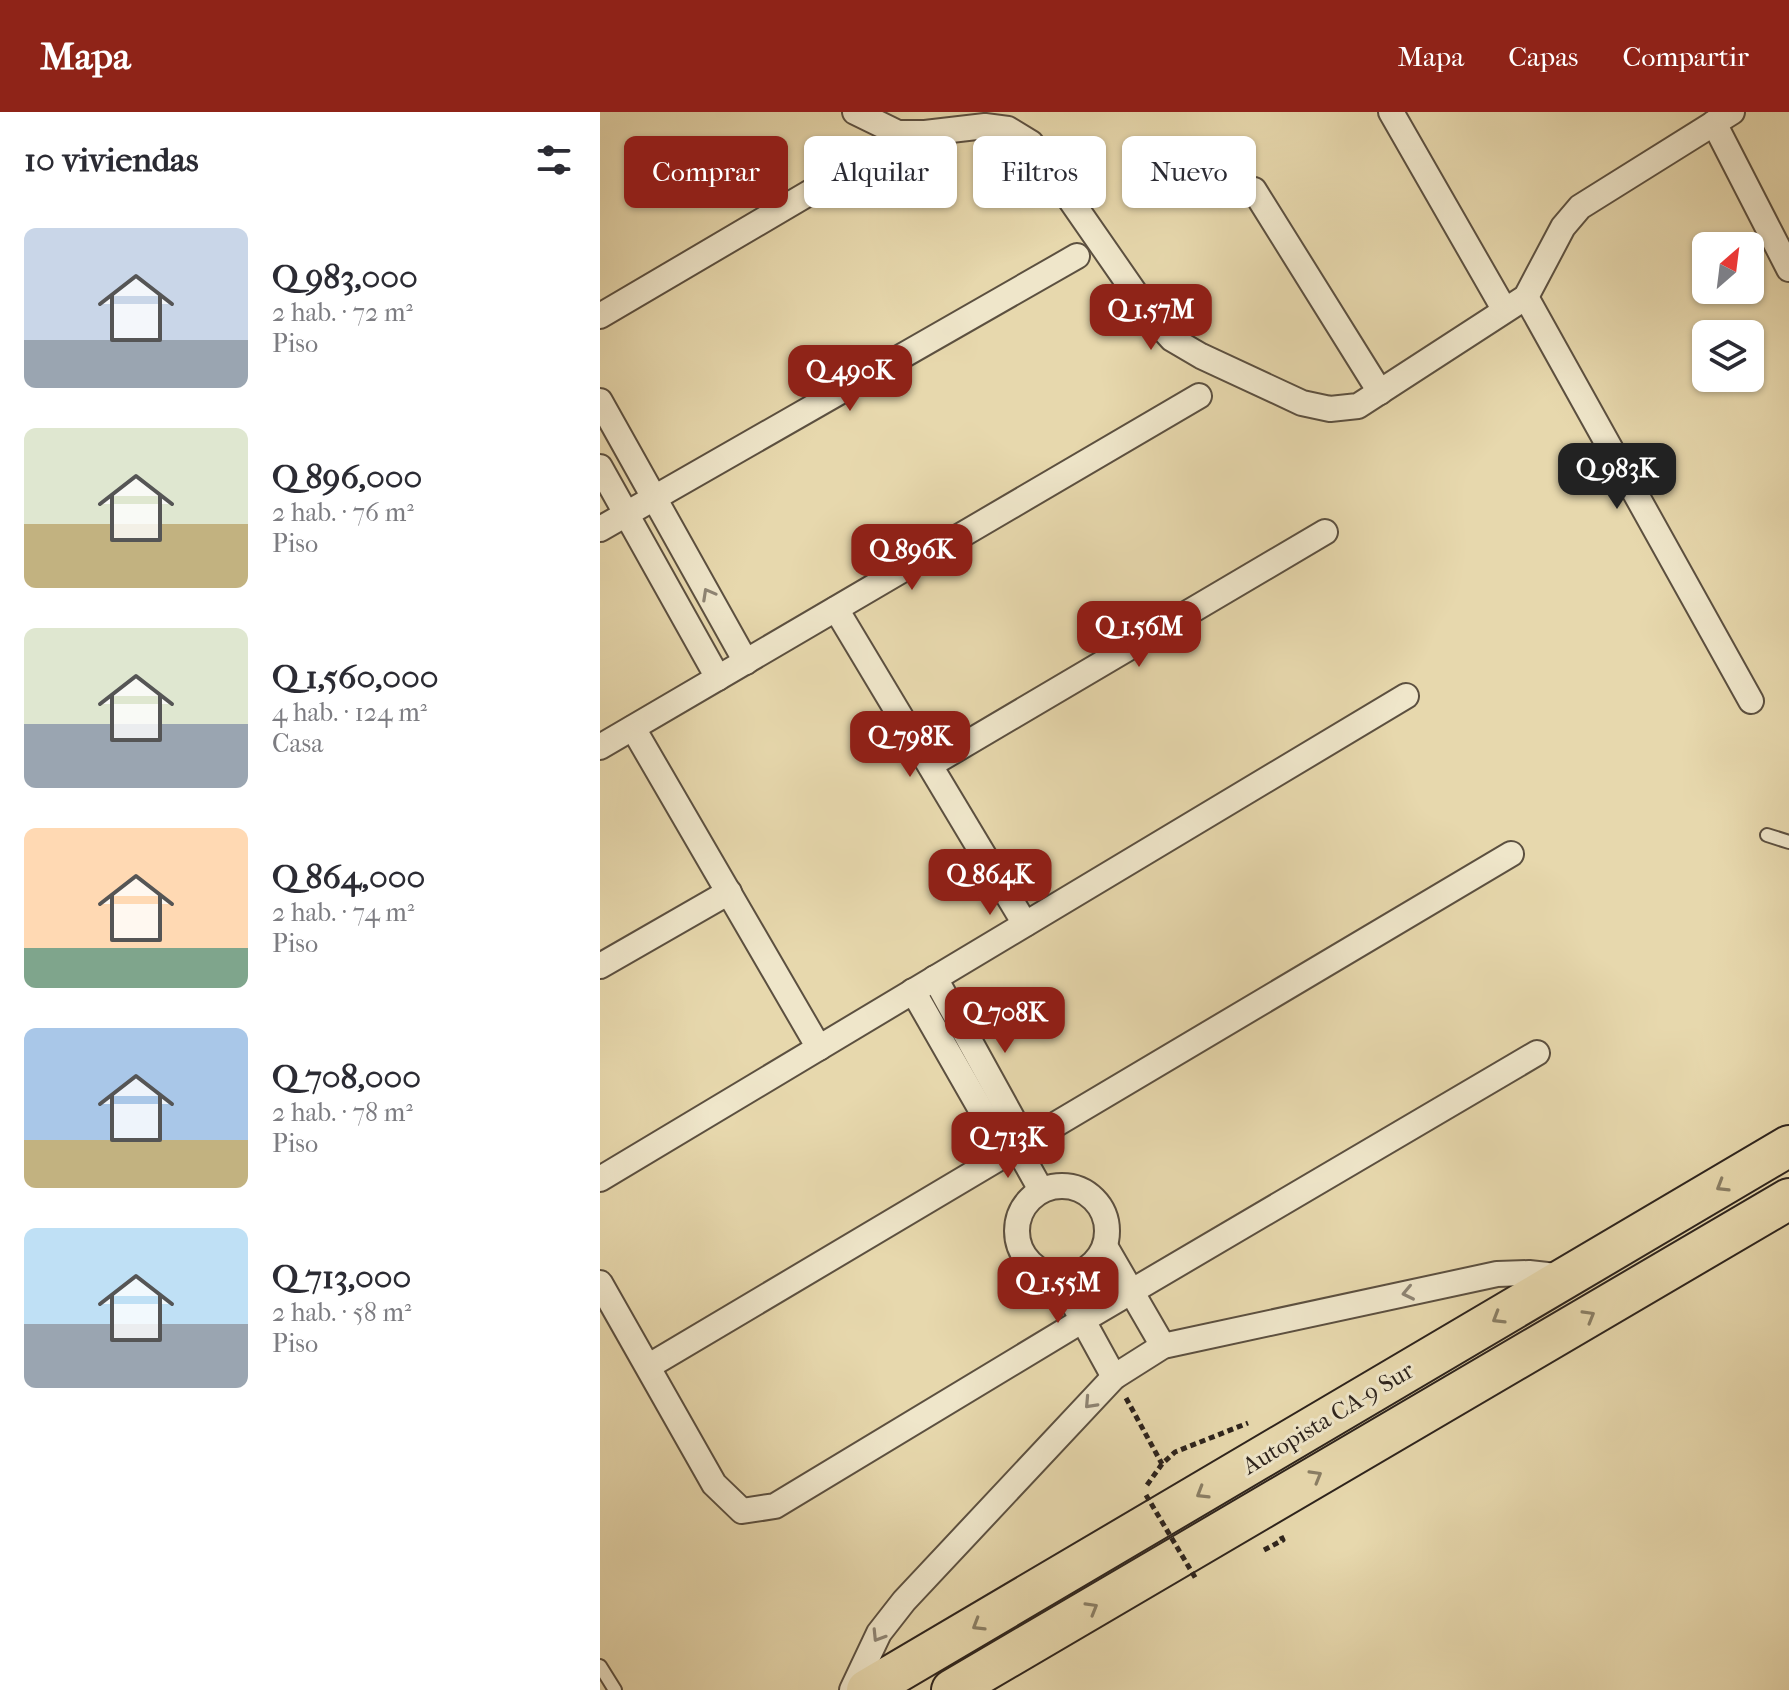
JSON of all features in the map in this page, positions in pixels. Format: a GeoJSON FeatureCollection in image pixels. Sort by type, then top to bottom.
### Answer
{"type":"FeatureCollection","features":[{"type":"Feature","properties":{"kind":"highway","name":"Autopista CA-9 Sur"},"geometry":{"type":"LineString","coordinates":[[867,1690],[1789,1146]]}},
{"type":"Feature","properties":{"kind":"highway","name":"Autopista CA-9 Sur"},"geometry":{"type":"LineString","coordinates":[[952,1690],[1789,1199]]}},
{"type":"Feature","properties":{"kind":"street"},"geometry":{"type":"LineString","coordinates":[[855,112],[898,133],[985,126],[1008,129],[1031,143],[1151,316],[1172,339],[1201,356],[1302,403],[1330,409],[1358,406],[1526,297],[1563,227],[1580,207],[1723,118],[1789,269]]}},
{"type":"Feature","properties":{"kind":"street"},"geometry":{"type":"LineString","coordinates":[[1391,112],[1504,309]]}},
{"type":"Feature","properties":{"kind":"street"},"geometry":{"type":"LineString","coordinates":[[1256,193],[1380,392]]}},
{"type":"Feature","properties":{"kind":"street"},"geometry":{"type":"LineString","coordinates":[[600,316],[804,196]]}},
{"type":"Feature","properties":{"kind":"street"},"geometry":{"type":"LineString","coordinates":[[600,529],[1077,256]]}},
{"type":"Feature","properties":{"kind":"street"},"geometry":{"type":"LineString","coordinates":[[1526,297],[1751,701]]}},
{"type":"Feature","properties":{"kind":"street"},"geometry":{"type":"LineString","coordinates":[[600,747],[1199,396]]}},
{"type":"Feature","properties":{"kind":"street"},"geometry":{"type":"LineString","coordinates":[[600,401],[746,662]]}},
{"type":"Feature","properties":{"kind":"street"},"geometry":{"type":"LineString","coordinates":[[600,467],[718,678]]}},
{"type":"Feature","properties":{"kind":"street"},"geometry":{"type":"LineString","coordinates":[[930,765],[1325,532]]}},
{"type":"Feature","properties":{"kind":"street"},"geometry":{"type":"LineString","coordinates":[[836,609],[1025,924]]}},
{"type":"Feature","properties":{"kind":"street"},"geometry":{"type":"LineString","coordinates":[[600,1179],[1406,696]]}},
{"type":"Feature","properties":{"kind":"street"},"geometry":{"type":"LineString","coordinates":[[633,728],[819,1048]]}},
{"type":"Feature","properties":{"kind":"street"},"geometry":{"type":"LineString","coordinates":[[649,1366],[1511,854]]}},
{"type":"Feature","properties":{"kind":"street"},"geometry":{"type":"LineString","coordinates":[[600,966],[729,892]]}},
{"type":"Feature","properties":{"kind":"street"},"geometry":{"type":"LineString","coordinates":[[935,978],[1016,1125],[1017,1147],[1041,1190]]}},
{"type":"Feature","properties":{"kind":"street"},"geometry":{"type":"LineString","coordinates":[[913,991],[996,1136],[1017,1147]]}},
{"type":"Feature","properties":{"kind":"street"},"geometry":{"type":"LineString","coordinates":[[600,1283],[714,1484],[742,1511],[775,1506],[1083,1320],[1537,1053]]}},
{"type":"Feature","properties":{"kind":"street"},"geometry":{"type":"LineString","coordinates":[[1071,1186],[1097,1202],[1105,1216],[1108,1230],[1105,1246],[1095,1263],[1079,1274],[1059,1277],[1043,1273],[1029,1262],[1019,1248],[1016,1232],[1019,1215],[1028,1200],[1041,1190],[1071,1186]]}},
{"type":"Feature","properties":{"kind":"street"},"geometry":{"type":"LineString","coordinates":[[1105,1246],[1163,1346]]}},
{"type":"Feature","properties":{"kind":"street"},"geometry":{"type":"LineString","coordinates":[[852,1690],[879,1633],[904,1601],[1114,1377],[1163,1346],[1497,1274],[1568,1277]]}},
{"type":"Feature","properties":{"kind":"street"},"geometry":{"type":"LineString","coordinates":[[1059,1277],[1114,1377]]}},
{"type":"Feature","properties":{"kind":"lane"},"geometry":{"type":"LineString","coordinates":[[1767,835],[1789,842]]}},
{"type":"Feature","properties":{"kind":"lane"},"geometry":{"type":"LineString","coordinates":[[600,1666],[615,1690]]}},
{"type":"Feature","properties":{"kind":"path"},"geometry":{"type":"LineString","coordinates":[[1114,1377],[1162,1464]]}},
{"type":"Feature","properties":{"kind":"path"},"geometry":{"type":"LineString","coordinates":[[1146,1495],[1196,1579]]}}]}
